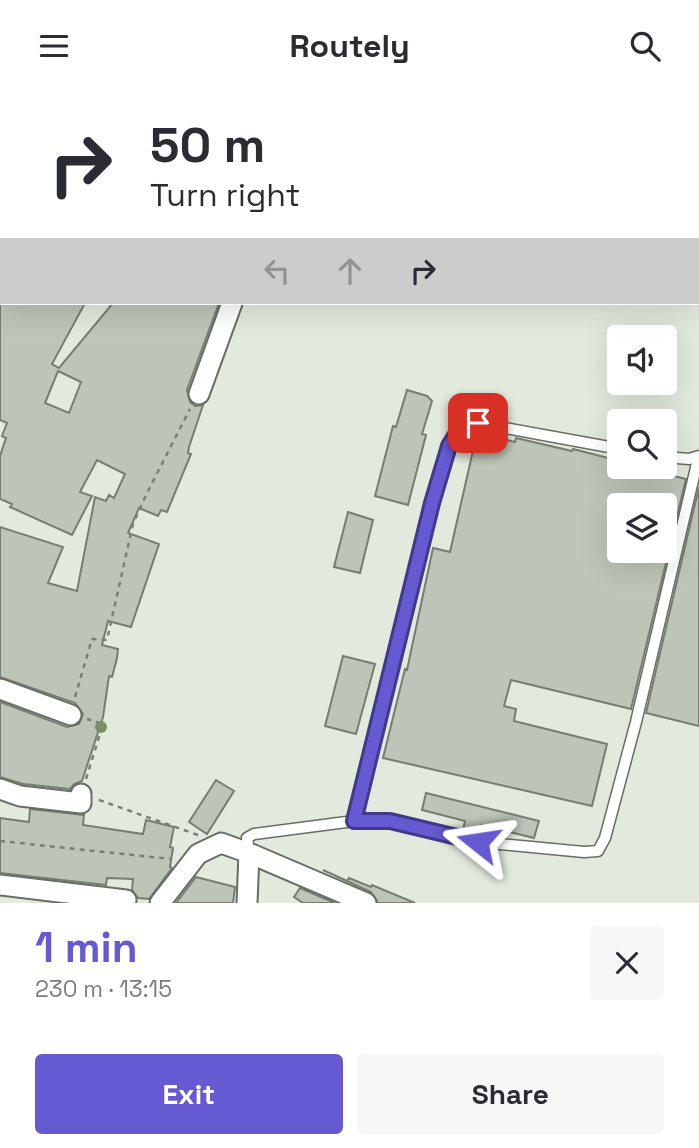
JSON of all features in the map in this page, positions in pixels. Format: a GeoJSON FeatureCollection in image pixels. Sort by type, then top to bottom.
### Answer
{"type":"FeatureCollection","features":[{"type":"Feature","properties":{"kind":"street"},"geometry":{"type":"LineString","coordinates":[[199,394],[231,305]]}},
{"type":"Feature","properties":{"kind":"street"},"geometry":{"type":"LineString","coordinates":[[0,689],[71,715]]}},
{"type":"Feature","properties":{"kind":"street"},"geometry":{"type":"LineString","coordinates":[[0,797],[0,789],[20,796],[81,803],[81,794]]}},
{"type":"Feature","properties":{"kind":"street"},"geometry":{"type":"LineString","coordinates":[[160,903],[198,854],[221,843],[366,903]]}},
{"type":"Feature","properties":{"kind":"street"},"geometry":{"type":"LineString","coordinates":[[247,903],[249,853]]}},
{"type":"Feature","properties":{"kind":"street"},"geometry":{"type":"LineString","coordinates":[[0,885],[126,900]]}},
{"type":"Feature","properties":{"kind":"lane"},"geometry":{"type":"LineString","coordinates":[[354,821],[432,503],[449,446],[457,433],[478,423],[607,447]]}},
{"type":"Feature","properties":{"kind":"lane"},"geometry":{"type":"LineString","coordinates":[[249,853],[247,838],[254,834],[354,821],[390,821],[478,842],[598,851],[606,838],[636,722],[699,457],[677,457]]}},
{"type":"Feature","properties":{"kind":"path"},"geometry":{"type":"LineString","coordinates":[[199,394],[179,427],[134,524],[107,640],[92,639],[71,715],[103,724],[81,794],[221,843]]}},
{"type":"Feature","properties":{"kind":"path"},"geometry":{"type":"LineString","coordinates":[[0,842],[192,861]]}},
{"type":"Feature","properties":{"kind":"building"},"geometry":{"type":"Polygon","coordinates":[[[0,305],[84,305],[52,364],[59,368],[111,305],[218,305],[187,390],[190,402],[195,406],[203,405],[189,447],[188,453],[191,454],[167,512],[161,510],[158,516],[139,508],[128,533],[159,544],[131,627],[108,621],[102,645],[118,649],[117,658],[112,677],[109,676],[103,717],[82,781],[70,789],[23,784],[0,777],[0,702],[67,727],[79,724],[83,714],[75,703],[0,677],[0,527],[63,547],[48,583],[77,591],[95,497],[106,501],[109,495],[114,498],[125,474],[97,460],[80,492],[92,496],[72,535],[10,507],[12,504],[0,499],[0,456],[6,438],[2,436],[7,423],[0,420],[0,305]],[[58,371],[45,403],[69,413],[81,382],[58,371]]]}},
{"type":"Feature","properties":{"kind":"building"},"geometry":{"type":"Polygon","coordinates":[[[407,390],[427,396],[432,401],[422,434],[426,435],[408,505],[375,496],[393,426],[396,427],[407,390]]]}},
{"type":"Feature","properties":{"kind":"building"},"geometry":{"type":"Polygon","coordinates":[[[477,433],[515,442],[516,438],[607,458],[607,479],[677,479],[677,477],[686,479],[677,517],[677,493],[607,493],[607,563],[666,563],[631,709],[511,680],[504,706],[516,709],[514,721],[607,744],[592,806],[383,758],[405,669],[407,670],[433,548],[450,552],[477,433]]]}},
{"type":"Feature","properties":{"kind":"building"},"geometry":{"type":"Polygon","coordinates":[[[699,487],[699,726],[646,713],[699,487]]]}},
{"type":"Feature","properties":{"kind":"building"},"geometry":{"type":"Polygon","coordinates":[[[348,512],[373,520],[360,573],[334,567],[348,512]]]}},
{"type":"Feature","properties":{"kind":"building"},"geometry":{"type":"Polygon","coordinates":[[[343,656],[375,664],[356,734],[325,726],[343,656]]]}},
{"type":"Feature","properties":{"kind":"building"},"geometry":{"type":"Polygon","coordinates":[[[216,780],[234,791],[207,834],[189,822],[216,780]]]}},
{"type":"Feature","properties":{"kind":"building"},"geometry":{"type":"Polygon","coordinates":[[[426,793],[539,821],[534,838],[481,825],[479,834],[463,830],[465,821],[422,810],[426,793]]]}},
{"type":"Feature","properties":{"kind":"building"},"geometry":{"type":"Polygon","coordinates":[[[30,809],[84,815],[83,825],[143,834],[146,820],[174,827],[170,847],[173,848],[172,868],[149,899],[138,898],[132,890],[133,879],[107,878],[106,885],[0,873],[0,818],[29,822],[30,809]]]}},
{"type":"Feature","properties":{"kind":"building"},"geometry":{"type":"Polygon","coordinates":[[[196,877],[235,887],[233,903],[176,903],[196,877]]]}},
{"type":"Feature","properties":{"kind":"building"},"geometry":{"type":"Polygon","coordinates":[[[349,878],[371,887],[372,885],[415,903],[378,903],[371,892],[347,881],[349,878]]]}},
{"type":"Feature","properties":{"kind":"building"},"geometry":{"type":"Polygon","coordinates":[[[300,888],[335,903],[303,903],[294,897],[300,888]]]}},
{"type":"Feature","properties":{"kind":"route"},"geometry":{"type":"LineString","coordinates":[[478,423],[457,433],[449,446],[432,503],[354,821],[390,821],[478,842]]}}]}
